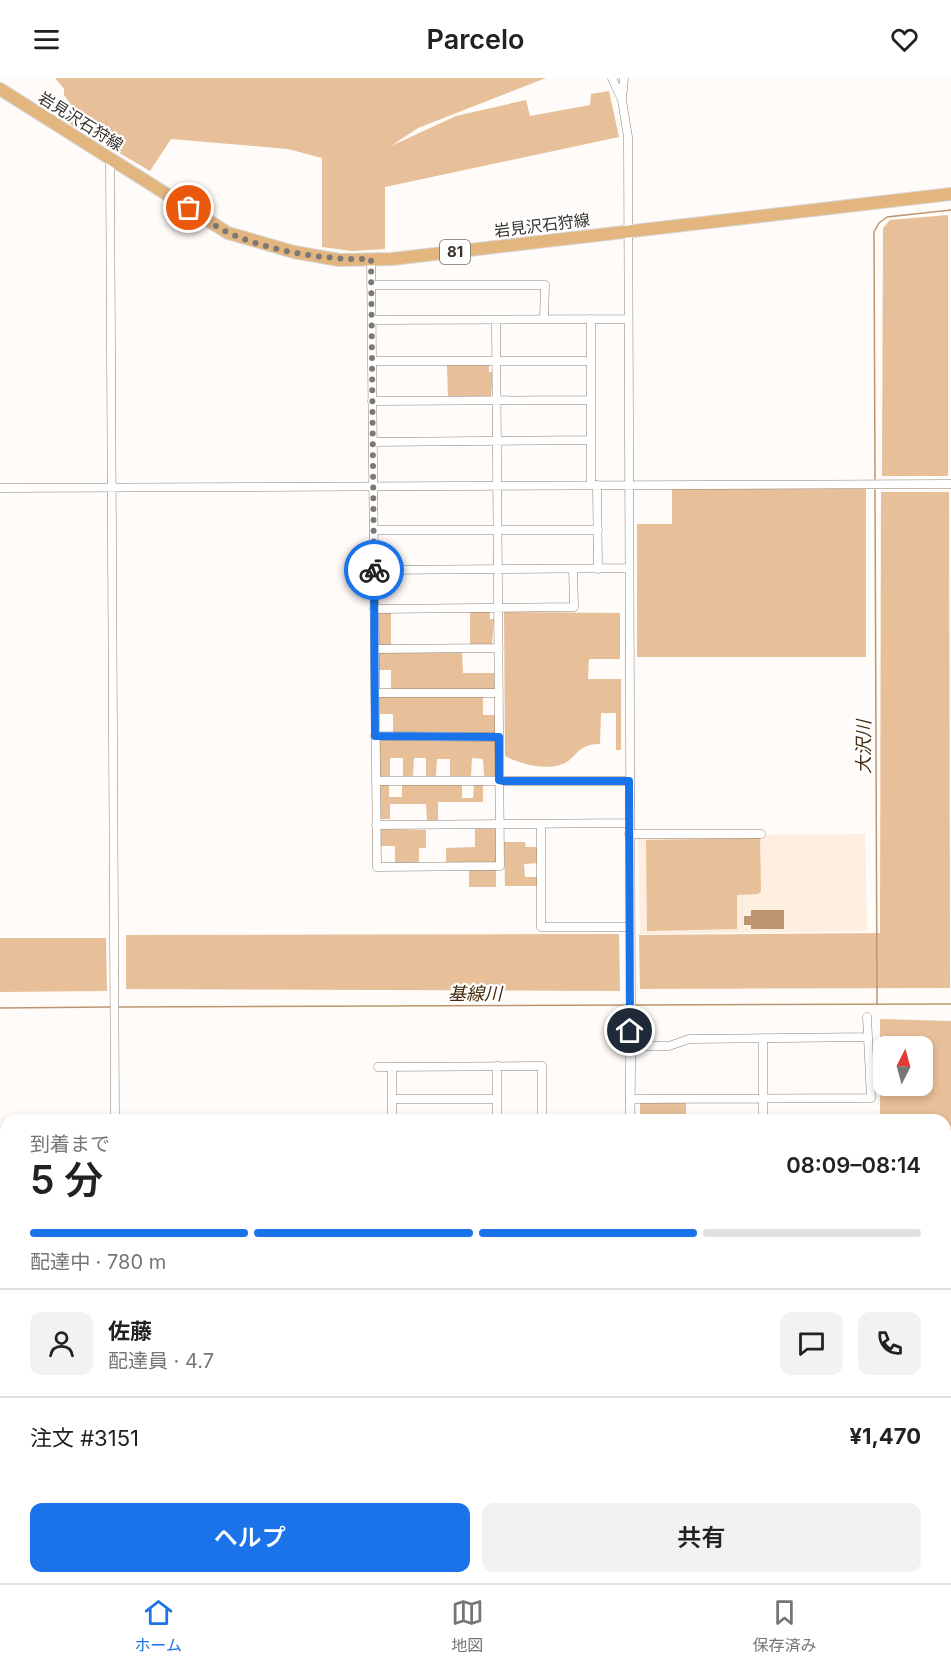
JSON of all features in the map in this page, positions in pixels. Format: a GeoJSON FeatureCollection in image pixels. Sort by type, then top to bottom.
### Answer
{"type":"FeatureCollection","features":[{"type":"Feature","properties":{"kind":"main road","name":"岩見沢石狩線"},"geometry":{"type":"LineString","coordinates":[[0,89],[228,233],[294,252],[339,260],[371,259],[951,194]]}},
{"type":"Feature","properties":{"kind":"street"},"geometry":{"type":"LineString","coordinates":[[612,78],[622,100]]}},
{"type":"Feature","properties":{"kind":"street"},"geometry":{"type":"LineString","coordinates":[[624,78],[622,100],[627,137],[630,1114]]}},
{"type":"Feature","properties":{"kind":"street"},"geometry":{"type":"LineString","coordinates":[[110,159],[115,1114]]}},
{"type":"Feature","properties":{"kind":"street"},"geometry":{"type":"LineString","coordinates":[[371,259],[377,867],[500,866],[496,320]]}},
{"type":"Feature","properties":{"kind":"street"},"geometry":{"type":"LineString","coordinates":[[371,285],[545,285],[544,320]]}},
{"type":"Feature","properties":{"kind":"street"},"geometry":{"type":"LineString","coordinates":[[591,319],[591,440],[598,530],[598,569]]}},
{"type":"Feature","properties":{"kind":"street"},"geometry":{"type":"LineString","coordinates":[[372,320],[627,319]]}},
{"type":"Feature","properties":{"kind":"street"},"geometry":{"type":"LineString","coordinates":[[372,361],[591,361]]}},
{"type":"Feature","properties":{"kind":"street"},"geometry":{"type":"LineString","coordinates":[[372,401],[591,400]]}},
{"type":"Feature","properties":{"kind":"street"},"geometry":{"type":"LineString","coordinates":[[373,442],[591,440]]}},
{"type":"Feature","properties":{"kind":"street"},"geometry":{"type":"LineString","coordinates":[[0,488],[951,484]]}},
{"type":"Feature","properties":{"kind":"street"},"geometry":{"type":"LineString","coordinates":[[374,531],[598,530]]}},
{"type":"Feature","properties":{"kind":"street"},"geometry":{"type":"LineString","coordinates":[[374,570],[628,568]]}},
{"type":"Feature","properties":{"kind":"street"},"geometry":{"type":"LineString","coordinates":[[374,609],[574,607],[573,569]]}},
{"type":"Feature","properties":{"kind":"street"},"geometry":{"type":"LineString","coordinates":[[375,649],[498,648]]}},
{"type":"Feature","properties":{"kind":"street"},"geometry":{"type":"LineString","coordinates":[[375,693],[499,693]]}},
{"type":"Feature","properties":{"kind":"street"},"geometry":{"type":"LineString","coordinates":[[375,736],[499,737]]}},
{"type":"Feature","properties":{"kind":"street"},"geometry":{"type":"LineString","coordinates":[[376,781],[629,781]]}},
{"type":"Feature","properties":{"kind":"street"},"geometry":{"type":"LineString","coordinates":[[541,824],[541,927],[630,927]]}},
{"type":"Feature","properties":{"kind":"street"},"geometry":{"type":"LineString","coordinates":[[376,825],[629,824]]}},
{"type":"Feature","properties":{"kind":"street"},"geometry":{"type":"LineString","coordinates":[[629,834],[761,834]]}},
{"type":"Feature","properties":{"kind":"street"},"geometry":{"type":"LineString","coordinates":[[630,1099],[871,1098],[867,1017]]}},
{"type":"Feature","properties":{"kind":"street"},"geometry":{"type":"LineString","coordinates":[[630,1046],[669,1046],[689,1039],[867,1037]]}},
{"type":"Feature","properties":{"kind":"street"},"geometry":{"type":"LineString","coordinates":[[763,1038],[764,1114]]}},
{"type":"Feature","properties":{"kind":"street"},"geometry":{"type":"LineString","coordinates":[[497,1066],[497,1114]]}},
{"type":"Feature","properties":{"kind":"street"},"geometry":{"type":"LineString","coordinates":[[378,1067],[542,1066],[542,1114]]}},
{"type":"Feature","properties":{"kind":"street"},"geometry":{"type":"LineString","coordinates":[[392,1067],[392,1114]]}},
{"type":"Feature","properties":{"kind":"street"},"geometry":{"type":"LineString","coordinates":[[392,1100],[497,1099]]}},
{"type":"Feature","properties":{"kind":"shaded area"},"geometry":{"type":"Polygon","coordinates":[[[55,78],[546,78],[418,128],[391,146],[456,116],[526,100],[530,116],[590,105],[591,94],[609,91],[619,137],[385,187],[385,249],[352,251],[322,247],[322,158],[288,149],[171,139],[150,171],[70,124],[75,110],[64,95],[64,89],[55,78]]]}},
{"type":"Feature","properties":{"kind":"shaded area"},"geometry":{"type":"Polygon","coordinates":[[[948,215],[948,476],[882,476],[883,228],[890,220],[948,215]]]}},
{"type":"Feature","properties":{"kind":"shaded area"},"geometry":{"type":"Polygon","coordinates":[[[489,364],[489,372],[493,372],[491,396],[448,397],[447,365],[489,364]]]}},
{"type":"Feature","properties":{"kind":"shaded area"},"geometry":{"type":"Polygon","coordinates":[[[672,489],[866,489],[866,657],[637,657],[637,524],[672,524],[672,489]]]}},
{"type":"Feature","properties":{"kind":"shaded area"},"geometry":{"type":"Polygon","coordinates":[[[881,492],[949,492],[950,988],[640,989],[639,935],[880,933],[881,492]]]}},
{"type":"Feature","properties":{"kind":"shaded area"},"geometry":{"type":"Polygon","coordinates":[[[379,612],[391,612],[391,646],[379,646],[379,612]]]}},
{"type":"Feature","properties":{"kind":"shaded area"},"geometry":{"type":"Polygon","coordinates":[[[470,612],[490,612],[490,619],[494,619],[492,645],[470,645],[470,612]]]}},
{"type":"Feature","properties":{"kind":"shaded area"},"geometry":{"type":"Polygon","coordinates":[[[504,612],[620,613],[620,659],[589,659],[588,679],[621,679],[621,750],[616,750],[616,713],[601,713],[600,744],[581,749],[566,763],[539,766],[525,764],[505,756],[504,612]]]}},
{"type":"Feature","properties":{"kind":"shaded area"},"geometry":{"type":"Polygon","coordinates":[[[462,652],[463,673],[495,673],[495,689],[391,690],[391,670],[379,670],[379,653],[462,652]]]}},
{"type":"Feature","properties":{"kind":"shaded area"},"geometry":{"type":"Polygon","coordinates":[[[379,696],[483,696],[483,715],[495,715],[495,733],[393,733],[393,714],[379,714],[379,696]]]}},
{"type":"Feature","properties":{"kind":"shaded area"},"geometry":{"type":"Polygon","coordinates":[[[379,739],[495,740],[495,776],[484,776],[483,759],[472,758],[471,776],[450,776],[450,759],[437,759],[436,776],[426,776],[426,758],[414,758],[413,776],[403,776],[403,758],[390,758],[390,776],[379,776],[379,739]]]}},
{"type":"Feature","properties":{"kind":"shaded area"},"geometry":{"type":"Polygon","coordinates":[[[380,784],[389,784],[389,797],[402,797],[402,784],[462,784],[462,798],[473,798],[474,784],[483,784],[483,802],[438,802],[438,820],[427,820],[426,804],[390,804],[390,819],[380,819],[380,784]]]}},
{"type":"Feature","properties":{"kind":"shaded area"},"geometry":{"type":"Polygon","coordinates":[[[380,829],[426,830],[426,848],[419,848],[419,863],[395,863],[395,846],[380,846],[380,829]]]}},
{"type":"Feature","properties":{"kind":"shaded area"},"geometry":{"type":"Polygon","coordinates":[[[475,829],[497,829],[497,863],[446,863],[446,848],[475,847],[475,829]]]}},
{"type":"Feature","properties":{"kind":"shaded area"},"geometry":{"type":"Polygon","coordinates":[[[865,834],[867,931],[640,934],[638,836],[865,834]]]}},
{"type":"Feature","properties":{"kind":"shaded area"},"geometry":{"type":"Polygon","coordinates":[[[760,838],[761,891],[758,894],[737,895],[737,929],[647,931],[646,840],[760,838]]]}},
{"type":"Feature","properties":{"kind":"shaded area"},"geometry":{"type":"Polygon","coordinates":[[[504,842],[525,842],[526,847],[539,847],[539,863],[524,864],[525,877],[538,877],[538,886],[505,886],[504,842]]]}},
{"type":"Feature","properties":{"kind":"shaded area"},"geometry":{"type":"Polygon","coordinates":[[[469,870],[496,870],[496,887],[469,887],[469,870]]]}},
{"type":"Feature","properties":{"kind":"shaded area"},"geometry":{"type":"Polygon","coordinates":[[[751,910],[784,910],[784,929],[751,929],[751,925],[744,925],[744,916],[751,916],[751,910]]]}},
{"type":"Feature","properties":{"kind":"shaded area"},"geometry":{"type":"Polygon","coordinates":[[[619,934],[620,991],[126,989],[126,935],[619,934]]]}},
{"type":"Feature","properties":{"kind":"shaded area"},"geometry":{"type":"Polygon","coordinates":[[[0,938],[106,938],[107,991],[0,992],[0,938]]]}},
{"type":"Feature","properties":{"kind":"shaded area"},"geometry":{"type":"Polygon","coordinates":[[[880,1019],[951,1021],[951,1114],[880,1114],[880,1096],[933,1096],[933,1036],[880,1036],[880,1019]]]}},
{"type":"Feature","properties":{"kind":"shaded area"},"geometry":{"type":"Polygon","coordinates":[[[640,1101],[686,1101],[686,1114],[640,1114],[640,1101]]]}},
{"type":"Feature","properties":{"kind":"waterway","name":"大沢川"},"geometry":{"type":"LineString","coordinates":[[875,479],[874,232],[879,223],[887,217],[951,210]]}},
{"type":"Feature","properties":{"kind":"waterway","name":"大沢川"},"geometry":{"type":"LineString","coordinates":[[875,490],[877,1003]]}},
{"type":"Feature","properties":{"kind":"waterway","name":"基線川"},"geometry":{"type":"LineString","coordinates":[[634,1005],[951,1004]]}},
{"type":"Feature","properties":{"kind":"waterway","name":"基線川"},"geometry":{"type":"LineString","coordinates":[[118,1007],[629,1005]]}},
{"type":"Feature","properties":{"kind":"waterway","name":"基線川"},"geometry":{"type":"LineString","coordinates":[[0,1008],[110,1007]]}},
{"type":"Feature","properties":{"kind":"way so far"},"geometry":{"type":"LineString","coordinates":[[189,208],[228,233],[294,252],[339,260],[371,259],[374,570]]}},
{"type":"Feature","properties":{"kind":"route"},"geometry":{"type":"LineString","coordinates":[[374,570],[375,736],[499,737],[499,780],[504,781],[629,781],[630,1031]]}}]}
